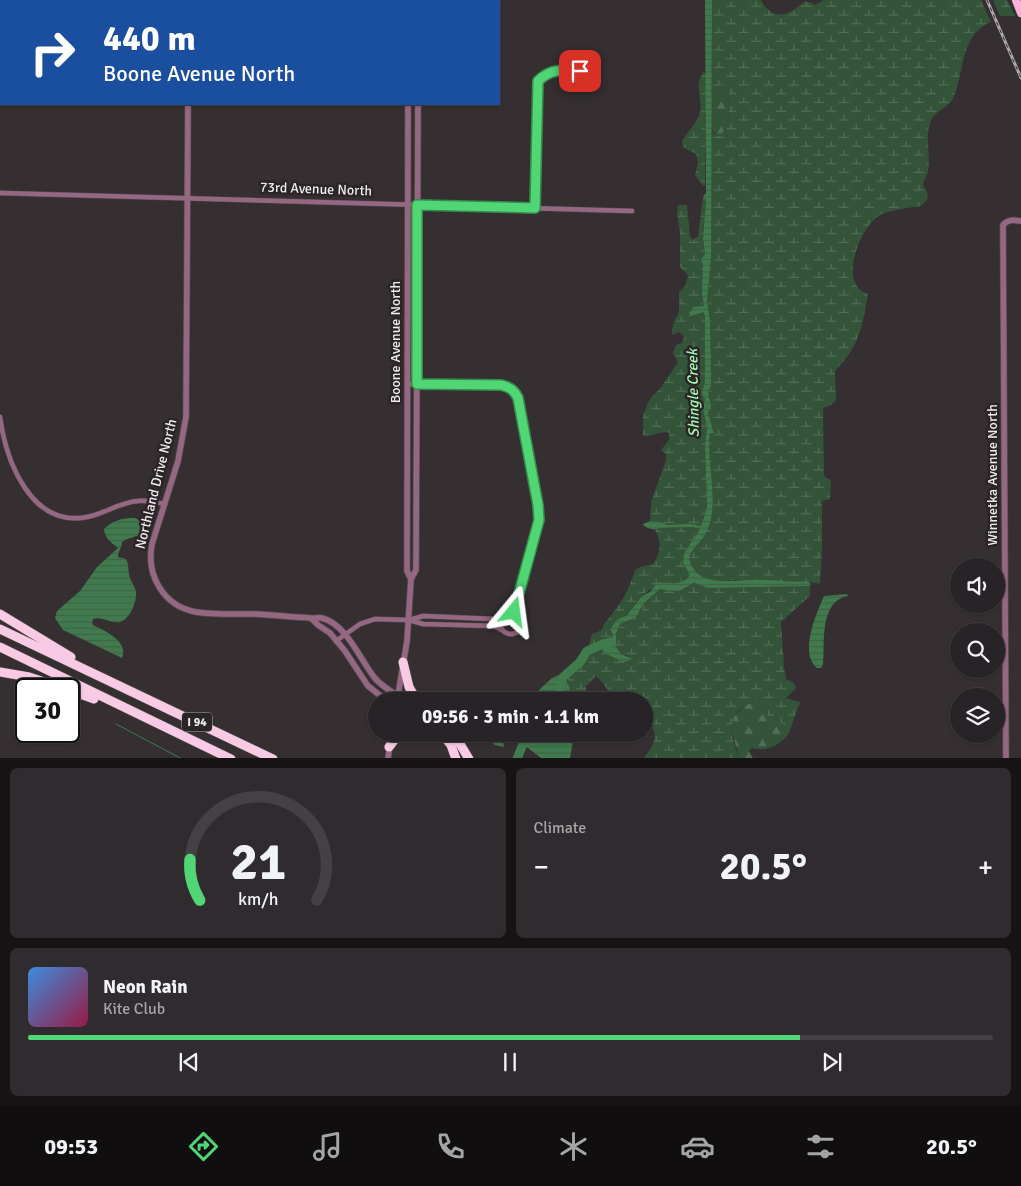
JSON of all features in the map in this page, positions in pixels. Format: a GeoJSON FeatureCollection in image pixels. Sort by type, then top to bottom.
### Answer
{"type":"FeatureCollection","features":[{"type":"Feature","properties":{"kind":"highway"},"geometry":{"type":"LineString","coordinates":[[1016,0],[1021,13]]}},
{"type":"Feature","properties":{"kind":"highway"},"geometry":{"type":"LineString","coordinates":[[0,614],[121,686]]}},
{"type":"Feature","properties":{"kind":"highway","name":"I 94"},"geometry":{"type":"LineString","coordinates":[[0,629],[273,758]]}},
{"type":"Feature","properties":{"kind":"highway","name":"I 94"},"geometry":{"type":"LineString","coordinates":[[0,647],[231,758]]}},
{"type":"Feature","properties":{"kind":"highway"},"geometry":{"type":"LineString","coordinates":[[403,662],[412,692]]}},
{"type":"Feature","properties":{"kind":"highway"},"geometry":{"type":"LineString","coordinates":[[0,672],[35,678]]}},
{"type":"Feature","properties":{"kind":"highway"},"geometry":{"type":"LineString","coordinates":[[80,693],[141,715]]}},
{"type":"Feature","properties":{"kind":"highway"},"geometry":{"type":"LineString","coordinates":[[389,747],[391,742]]}},
{"type":"Feature","properties":{"kind":"highway"},"geometry":{"type":"LineString","coordinates":[[449,742],[456,758]]}},
{"type":"Feature","properties":{"kind":"highway"},"geometry":{"type":"LineString","coordinates":[[459,742],[469,758]]}},
{"type":"Feature","properties":{"kind":"street"},"geometry":{"type":"LineString","coordinates":[[535,208],[538,81],[545,74],[554,71],[580,71]]}},
{"type":"Feature","properties":{"kind":"street","name":"Northland Drive North"},"geometry":{"type":"LineString","coordinates":[[188,105],[186,417],[178,461],[152,544],[151,566],[157,584],[171,600],[182,608],[195,612],[321,618],[337,627],[345,635],[375,678],[390,692]]}},
{"type":"Feature","properties":{"kind":"street","name":"Boone Avenue North"},"geometry":{"type":"LineString","coordinates":[[408,105],[407,571],[411,579]]}},
{"type":"Feature","properties":{"kind":"street","name":"Boone Avenue North"},"geometry":{"type":"LineString","coordinates":[[398,692],[409,620],[411,579],[416,570],[418,105]]}},
{"type":"Feature","properties":{"kind":"street","name":"73rd Avenue North"},"geometry":{"type":"LineString","coordinates":[[0,193],[632,211]]}},
{"type":"Feature","properties":{"kind":"street","name":"Winnetka Avenue North"},"geometry":{"type":"LineString","coordinates":[[1006,758],[1003,225],[1006,222],[1021,221]]}},
{"type":"Feature","properties":{"kind":"street"},"geometry":{"type":"LineString","coordinates":[[408,384],[501,385],[509,387],[518,398],[538,505],[539,520],[514,612]]}},
{"type":"Feature","properties":{"kind":"street"},"geometry":{"type":"LineString","coordinates":[[0,417],[5,443],[20,480],[32,498],[51,513],[78,518],[97,515],[136,501],[164,504]]}},
{"type":"Feature","properties":{"kind":"street"},"geometry":{"type":"LineString","coordinates":[[336,641],[360,624],[370,620],[409,620],[423,616],[493,619],[509,612],[514,612],[521,619],[520,628],[512,634],[494,626],[423,624],[409,620]]}},
{"type":"Feature","properties":{"kind":"street"},"geometry":{"type":"LineString","coordinates":[[502,630],[500,624],[503,615]]}},
{"type":"Feature","properties":{"kind":"street"},"geometry":{"type":"LineString","coordinates":[[312,619],[330,633],[371,692]]}},
{"type":"Feature","properties":{"kind":"street"},"geometry":{"type":"LineString","coordinates":[[368,686],[376,692]]}},
{"type":"Feature","properties":{"kind":"street"},"geometry":{"type":"LineString","coordinates":[[388,758],[389,747]]}},
{"type":"Feature","properties":{"kind":"green space"},"geometry":{"type":"Polygon","coordinates":[[[712,0],[761,0],[768,10],[782,14],[792,11],[804,2],[810,2],[815,5],[824,0],[981,0],[991,22],[973,36],[964,55],[953,98],[948,105],[932,118],[930,123],[928,135],[929,166],[923,186],[928,194],[926,201],[921,206],[891,211],[876,218],[863,234],[854,258],[854,280],[859,289],[868,294],[859,336],[850,353],[835,371],[836,400],[831,405],[823,408],[824,475],[827,479],[831,480],[830,499],[822,501],[820,584],[708,579],[701,577],[696,572],[689,557],[712,510],[709,445],[710,433],[714,432],[708,413],[710,397],[708,390],[710,320],[707,301],[711,258],[711,128],[714,134],[719,136],[723,132],[728,121],[729,107],[729,89],[722,85],[712,92],[712,0]]]}},
{"type":"Feature","properties":{"kind":"green space"},"geometry":{"type":"Polygon","coordinates":[[[993,0],[1007,0],[1015,16],[1000,16],[993,0]]]}},
{"type":"Feature","properties":{"kind":"green space"},"geometry":{"type":"Polygon","coordinates":[[[704,71],[706,76],[705,185],[703,186],[695,175],[698,162],[696,154],[684,148],[682,142],[697,121],[700,112],[699,81],[704,71]]]}},
{"type":"Feature","properties":{"kind":"green space"},"geometry":{"type":"Polygon","coordinates":[[[722,85],[729,89],[728,121],[719,136],[715,133],[710,123],[710,110],[712,92],[722,85]]]}},
{"type":"Feature","properties":{"kind":"green space"},"geometry":{"type":"Polygon","coordinates":[[[703,197],[706,199],[703,239],[705,255],[702,294],[704,306],[700,307],[697,314],[704,312],[705,320],[705,381],[702,393],[706,400],[702,407],[707,426],[705,445],[707,508],[701,526],[668,525],[650,521],[651,502],[666,460],[666,454],[661,450],[669,440],[669,433],[662,432],[650,436],[643,435],[643,416],[652,396],[660,389],[678,362],[673,353],[676,345],[682,343],[684,337],[680,332],[672,335],[673,324],[679,312],[679,292],[685,286],[688,275],[680,267],[678,205],[687,205],[690,236],[693,240],[698,236],[703,197]]]}},
{"type":"Feature","properties":{"kind":"green space"},"geometry":{"type":"Polygon","coordinates":[[[691,527],[700,529],[684,553],[683,563],[690,575],[684,581],[677,583],[662,582],[646,593],[628,613],[610,628],[613,635],[611,640],[588,649],[592,634],[604,627],[603,625],[626,593],[635,570],[653,564],[656,560],[660,543],[655,530],[660,528],[691,527]]]}},
{"type":"Feature","properties":{"kind":"green space"},"geometry":{"type":"Polygon","coordinates":[[[695,583],[708,588],[810,586],[810,596],[781,622],[786,679],[794,683],[796,688],[786,698],[800,702],[789,733],[778,720],[768,716],[762,705],[756,702],[746,706],[734,717],[732,732],[739,758],[644,758],[655,739],[653,729],[653,692],[609,692],[596,676],[586,686],[586,692],[569,692],[568,676],[574,673],[588,654],[602,647],[603,652],[630,657],[621,654],[616,647],[616,634],[620,624],[640,612],[645,602],[660,589],[671,591],[683,590],[695,583]]]}},
{"type":"Feature","properties":{"kind":"green space"},"geometry":{"type":"Polygon","coordinates":[[[756,702],[762,705],[768,716],[778,720],[789,733],[777,745],[762,749],[752,748],[749,751],[753,758],[739,758],[732,732],[732,718],[747,704],[756,702]]]}},
{"type":"Feature","properties":{"kind":"shaded area"},"geometry":{"type":"Polygon","coordinates":[[[705,0],[712,0],[711,258],[707,301],[710,320],[711,386],[708,390],[711,406],[708,413],[714,433],[710,433],[709,445],[713,496],[711,520],[707,531],[689,557],[693,567],[702,577],[712,580],[807,581],[811,584],[810,586],[708,588],[694,583],[680,591],[660,589],[645,602],[636,617],[620,624],[616,634],[616,647],[621,654],[633,659],[623,662],[603,652],[601,643],[611,640],[613,635],[610,629],[617,620],[627,615],[642,596],[650,592],[657,583],[679,583],[690,575],[683,563],[684,553],[700,529],[691,527],[653,529],[647,528],[643,524],[650,521],[668,525],[690,524],[701,526],[707,508],[705,445],[707,426],[702,407],[705,400],[702,393],[705,381],[704,312],[688,317],[693,307],[704,306],[702,294],[703,264],[701,260],[705,254],[703,239],[706,199],[703,197],[706,193],[705,0]]]}},
{"type":"Feature","properties":{"kind":"shaded area"},"geometry":{"type":"Polygon","coordinates":[[[135,518],[141,521],[145,528],[144,533],[122,542],[118,557],[126,559],[128,563],[130,577],[136,592],[134,605],[130,614],[120,622],[96,618],[93,619],[92,623],[115,637],[122,647],[122,658],[63,630],[55,618],[57,611],[80,591],[97,567],[118,548],[107,538],[104,529],[118,520],[135,518]]]}},
{"type":"Feature","properties":{"kind":"shaded area"},"geometry":{"type":"Polygon","coordinates":[[[847,594],[848,596],[839,599],[832,606],[828,614],[825,624],[823,664],[821,668],[817,668],[809,653],[809,643],[824,596],[847,594]]]}},
{"type":"Feature","properties":{"kind":"shaded area"},"geometry":{"type":"Polygon","coordinates":[[[559,675],[563,677],[568,683],[570,692],[537,692],[552,678],[559,675]]]}},
{"type":"Feature","properties":{"kind":"shaded area"},"geometry":{"type":"Polygon","coordinates":[[[491,742],[503,742],[504,747],[491,742]]]}},
{"type":"Feature","properties":{"kind":"shaded area"},"geometry":{"type":"Polygon","coordinates":[[[523,742],[573,742],[570,758],[541,758],[523,742]]]}},
{"type":"Feature","properties":{"kind":"waterway","name":"Shingle Creek"},"geometry":{"type":"LineString","coordinates":[[559,692],[563,677],[580,662],[587,651],[612,642]]}},
{"type":"Feature","properties":{"kind":"waterway"},"geometry":{"type":"LineString","coordinates":[[116,724],[180,758]]}},
{"type":"Feature","properties":{"kind":"waterway","name":"Shingle Creek"},"geometry":{"type":"LineString","coordinates":[[517,758],[523,744],[528,742]]}},
{"type":"Feature","properties":{"kind":"railway"},"geometry":{"type":"LineString","coordinates":[[987,0],[1021,78]]}},
{"type":"Feature","properties":{"kind":"route"},"geometry":{"type":"LineString","coordinates":[[514,612],[539,520],[538,505],[518,398],[509,387],[501,385],[417,384],[417,205],[535,208],[538,81],[545,74],[554,71],[580,71]]}}]}
